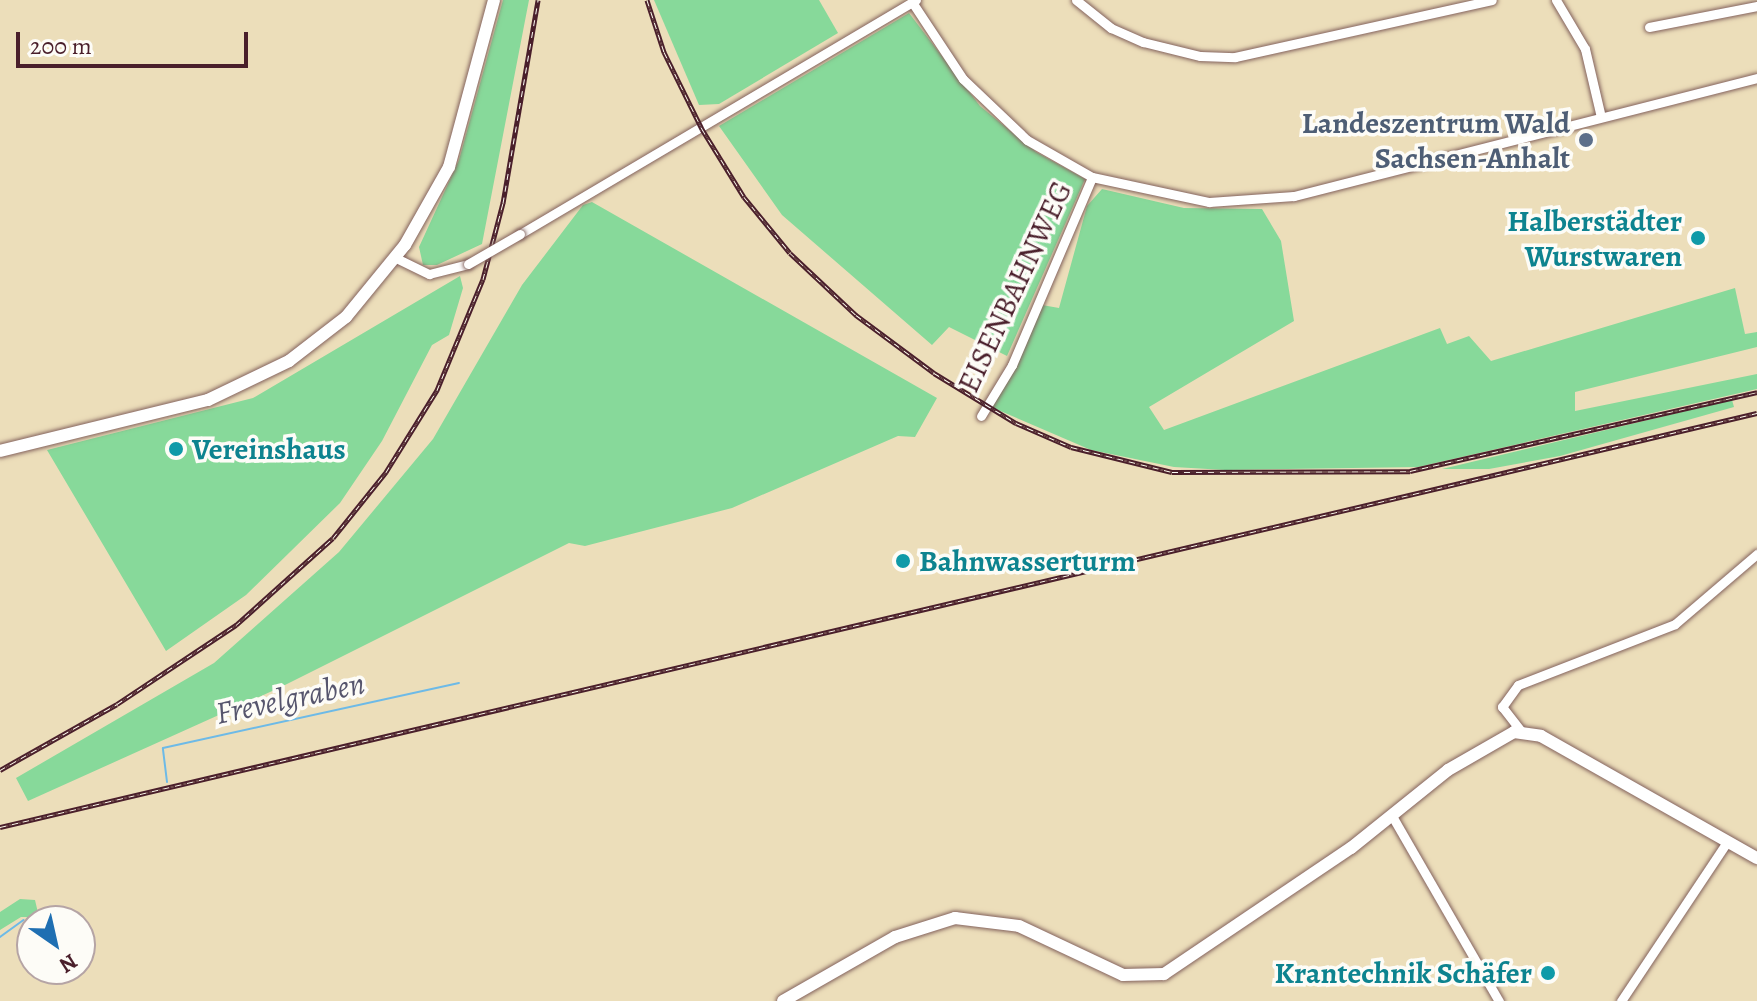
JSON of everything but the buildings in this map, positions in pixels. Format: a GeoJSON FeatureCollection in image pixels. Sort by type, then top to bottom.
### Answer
{"type":"FeatureCollection","features":[{"type":"Feature","properties":{"kind":"street"},"geometry":{"type":"LineString","coordinates":[[0,451],[173,410],[247,384],[334,328],[396,258],[449,167],[494,0]]}},
{"type":"Feature","properties":{"kind":"street"},"geometry":{"type":"LineString","coordinates":[[1076,0],[1111,28],[1143,42],[1200,56],[1235,57],[1492,0]]}},
{"type":"Feature","properties":{"kind":"street"},"geometry":{"type":"LineString","coordinates":[[1556,0],[1585,49],[1601,117]]}},
{"type":"Feature","properties":{"kind":"street"},"geometry":{"type":"LineString","coordinates":[[396,258],[429,274],[468,264],[914,1],[949,61],[990,108],[1027,140],[1092,177],[1184,200],[1258,201],[1372,178],[1757,78]]}},
{"type":"Feature","properties":{"kind":"street"},"geometry":{"type":"LineString","coordinates":[[1649,27],[1757,6]]}},
{"type":"Feature","properties":{"kind":"street","name":"EISENBAHNWEG"},"geometry":{"type":"LineString","coordinates":[[981,416],[1012,365],[1092,177]]}},
{"type":"Feature","properties":{"kind":"street"},"geometry":{"type":"LineString","coordinates":[[1757,554],[1675,624],[1534,676],[1509,692],[1502,707],[1521,731],[1541,736],[1757,858]]}},
{"type":"Feature","properties":{"kind":"street"},"geometry":{"type":"LineString","coordinates":[[783,1001],[895,937],[955,918],[1019,926],[1123,975],[1164,974],[1204,951],[1392,816],[1461,761],[1521,731]]}},
{"type":"Feature","properties":{"kind":"street"},"geometry":{"type":"LineString","coordinates":[[1392,816],[1499,1001]]}},
{"type":"Feature","properties":{"kind":"street"},"geometry":{"type":"LineString","coordinates":[[1621,1001],[1727,842]]}},
{"type":"Feature","properties":{"kind":"green space"},"geometry":{"type":"Polygon","coordinates":[[[503,0],[529,0],[482,244],[437,265],[423,265],[419,247],[459,160],[503,0]]]}},
{"type":"Feature","properties":{"kind":"green space"},"geometry":{"type":"Polygon","coordinates":[[[654,0],[819,0],[838,33],[719,104],[699,105],[654,0]]]}},
{"type":"Feature","properties":{"kind":"green space"},"geometry":{"type":"Polygon","coordinates":[[[909,13],[980,106],[1036,152],[1085,179],[1007,356],[949,327],[932,345],[782,215],[719,126],[909,13]]]}},
{"type":"Feature","properties":{"kind":"green space"},"geometry":{"type":"Polygon","coordinates":[[[1102,189],[1184,208],[1262,209],[1281,241],[1294,321],[1149,407],[1164,430],[1440,328],[1447,344],[1469,336],[1491,361],[1735,288],[1745,334],[1757,332],[1757,347],[1575,392],[1575,411],[1757,374],[1757,389],[1418,467],[1225,470],[1174,467],[1091,450],[991,407],[1042,305],[1059,308],[1087,206],[1102,189]]]}},
{"type":"Feature","properties":{"kind":"green space"},"geometry":{"type":"Polygon","coordinates":[[[592,202],[937,398],[915,437],[898,436],[732,508],[585,546],[569,543],[281,687],[28,801],[16,778],[214,663],[339,552],[433,439],[522,285],[583,205],[592,202]]]}},
{"type":"Feature","properties":{"kind":"green space"},"geometry":{"type":"Polygon","coordinates":[[[460,276],[463,288],[449,335],[432,345],[382,441],[340,503],[246,595],[166,651],[47,450],[253,398],[460,276]]]}},
{"type":"Feature","properties":{"kind":"green space"},"geometry":{"type":"Polygon","coordinates":[[[1732,400],[1734,407],[1560,456],[1489,469],[1442,469],[1732,400]]]}},
{"type":"Feature","properties":{"kind":"green space"},"geometry":{"type":"Polygon","coordinates":[[[20,899],[35,900],[36,905],[16,905],[16,920],[0,930],[0,912],[20,899]]]}},
{"type":"Feature","properties":{"kind":"waterway","name":"Frevelgraben"},"geometry":{"type":"LineString","coordinates":[[167,782],[163,748],[459,683]]}},
{"type":"Feature","properties":{"kind":"waterway","name":"Frevelgraben"},"geometry":{"type":"LineString","coordinates":[[0,937],[16,925]]}},
{"type":"Feature","properties":{"kind":"railway"},"geometry":{"type":"LineString","coordinates":[[0,770],[117,704],[236,625],[333,538],[386,472],[437,390],[483,279],[503,203],[538,0]]}},
{"type":"Feature","properties":{"kind":"railway"},"geometry":{"type":"LineString","coordinates":[[647,0],[664,52],[702,129],[744,197],[790,253],[856,315],[934,373],[1016,423],[1071,447],[1172,472],[1410,471],[1757,392]]}},
{"type":"Feature","properties":{"kind":"railway"},"geometry":{"type":"LineString","coordinates":[[0,827],[1757,413]]}},
{"type":"Feature","properties":{"kind":"place","name":"Landeszentrum Wald Sachsen-Anhalt"},"geometry":{"type":"Point","coordinates":[1586,140]}},
{"type":"Feature","properties":{"kind":"place","name":"Halberstädter Wurstwaren"},"geometry":{"type":"Point","coordinates":[1698,238]}},
{"type":"Feature","properties":{"kind":"place","name":"Vereinshaus"},"geometry":{"type":"Point","coordinates":[176,449]}},
{"type":"Feature","properties":{"kind":"place","name":"Bahnwasserturm"},"geometry":{"type":"Point","coordinates":[903,561]}},
{"type":"Feature","properties":{"kind":"place","name":"Krantechnik Schäfer"},"geometry":{"type":"Point","coordinates":[1548,973]}}]}
